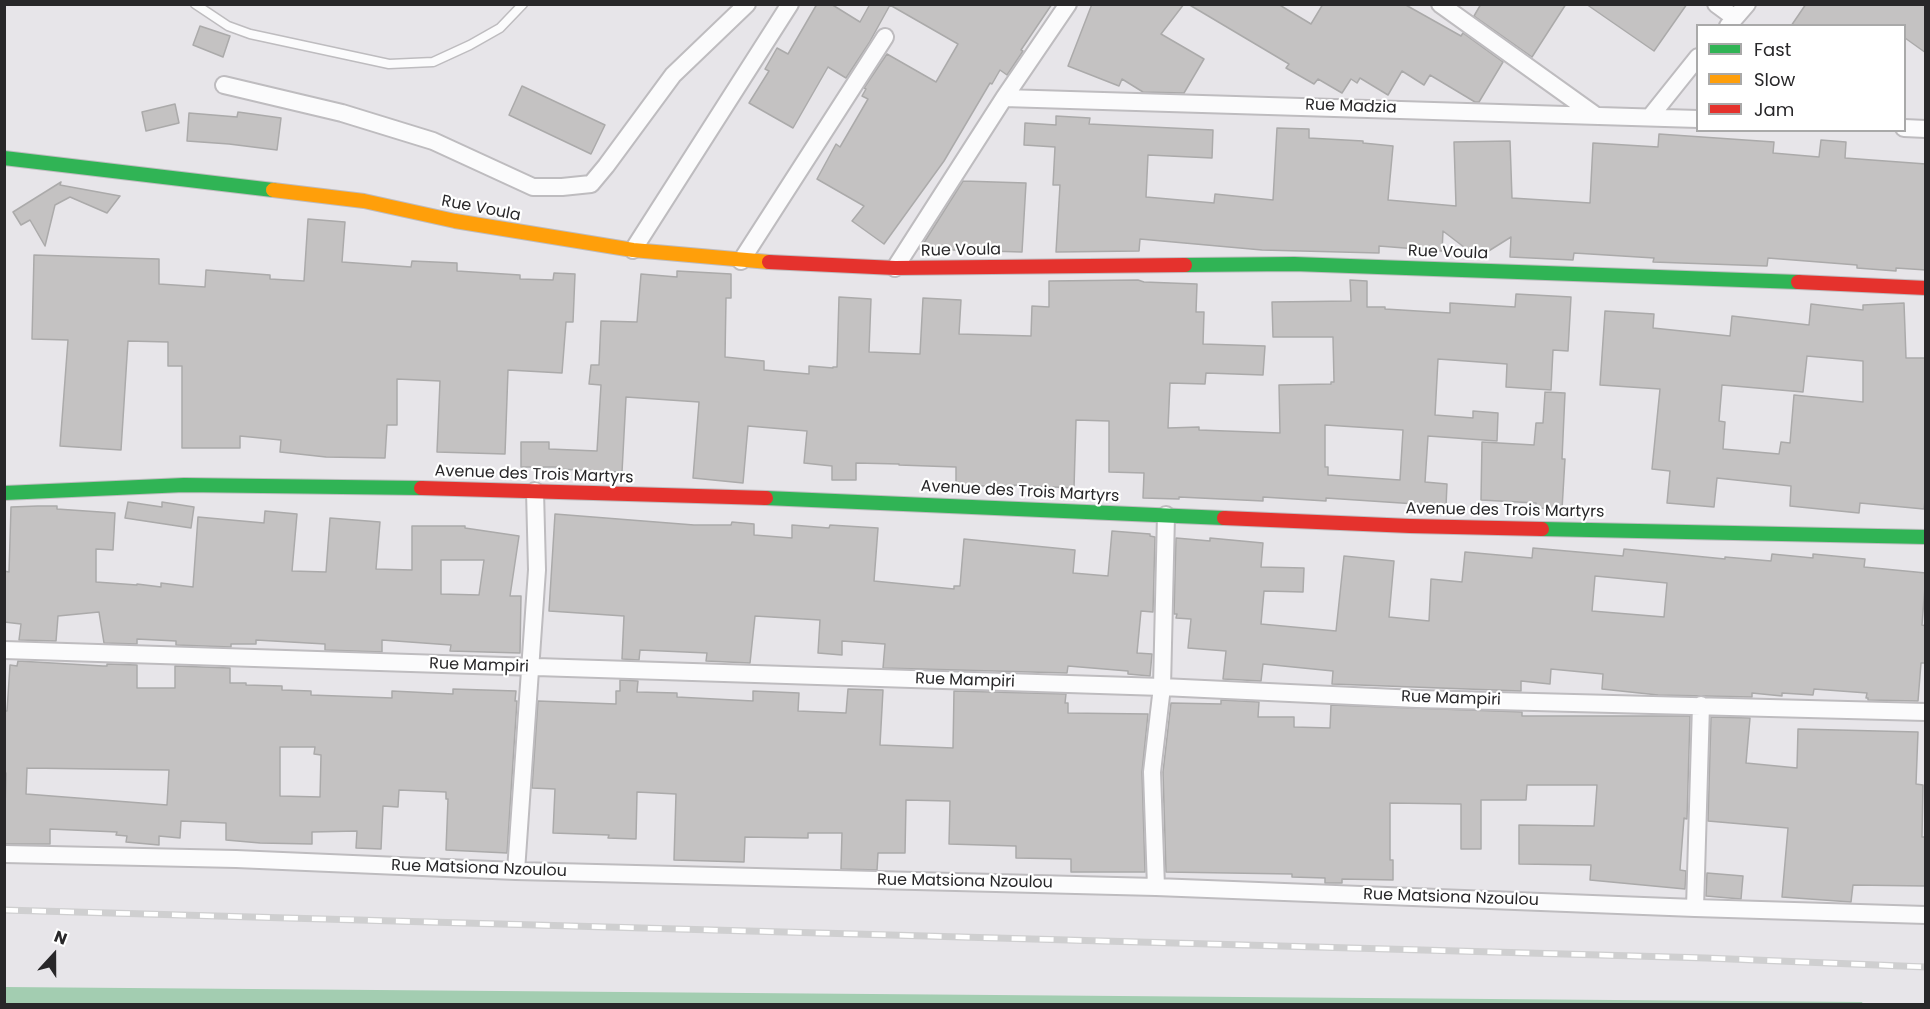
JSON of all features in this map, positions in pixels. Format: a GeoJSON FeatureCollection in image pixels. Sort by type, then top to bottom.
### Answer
{"type":"FeatureCollection","features":[{"type":"Feature","properties":{"kind":"main road","name":"Rue Voula"},"geometry":{"type":"LineString","coordinates":[[4,158],[364,201],[455,222],[551,238],[633,250],[741,261],[895,268],[1294,264],[1796,281],[1926,288]]}},
{"type":"Feature","properties":{"kind":"main road","name":"Avenue des Trois Martyrs"},"geometry":{"type":"LineString","coordinates":[[4,481],[113,487]]}},
{"type":"Feature","properties":{"kind":"main road","name":"Avenue des Trois Martyrs"},"geometry":{"type":"LineString","coordinates":[[4,493],[184,485],[351,486],[826,500],[1410,526],[1926,537]]}},
{"type":"Feature","properties":{"kind":"street"},"geometry":{"type":"LineString","coordinates":[[224,86],[342,113],[433,141],[534,187],[562,188],[591,184],[673,75],[747,4]]}},
{"type":"Feature","properties":{"kind":"street"},"geometry":{"type":"LineString","coordinates":[[633,250],[790,4]]}},
{"type":"Feature","properties":{"kind":"street"},"geometry":{"type":"LineString","coordinates":[[895,268],[1004,98],[1068,4]]}},
{"type":"Feature","properties":{"kind":"street"},"geometry":{"type":"LineString","coordinates":[[1440,4],[1595,115]]}},
{"type":"Feature","properties":{"kind":"street"},"geometry":{"type":"LineString","coordinates":[[1716,4],[1732,22],[1748,4]]}},
{"type":"Feature","properties":{"kind":"street"},"geometry":{"type":"LineString","coordinates":[[741,261],[885,37]]}},
{"type":"Feature","properties":{"kind":"street"},"geometry":{"type":"LineString","coordinates":[[1650,117],[1696,60]]}},
{"type":"Feature","properties":{"kind":"street","name":"Rue Madzia"},"geometry":{"type":"LineString","coordinates":[[1004,98],[1696,119]]}},
{"type":"Feature","properties":{"kind":"street"},"geometry":{"type":"LineString","coordinates":[[1906,128],[1926,129]]}},
{"type":"Feature","properties":{"kind":"street"},"geometry":{"type":"LineString","coordinates":[[516,871],[537,570],[535,491]]}},
{"type":"Feature","properties":{"kind":"street"},"geometry":{"type":"LineString","coordinates":[[1156,887],[1152,772],[1162,687],[1166,515]]}},
{"type":"Feature","properties":{"kind":"street","name":"Rue Mampiri"},"geometry":{"type":"LineString","coordinates":[[4,650],[1162,687],[1417,699],[1926,712]]}},
{"type":"Feature","properties":{"kind":"street"},"geometry":{"type":"LineString","coordinates":[[1695,908],[1701,705]]}},
{"type":"Feature","properties":{"kind":"street","name":"Rue Matsiona Nzoulou"},"geometry":{"type":"LineString","coordinates":[[4,854],[236,859],[516,871],[1156,887],[1926,915]]}},
{"type":"Feature","properties":{"kind":"lane"},"geometry":{"type":"LineString","coordinates":[[195,4],[228,26],[250,34],[389,64],[432,62],[470,45],[500,28],[523,4]]}},
{"type":"Feature","properties":{"kind":"green space"},"geometry":{"type":"Polygon","coordinates":[[[5,987],[1862,1002],[1863,1004],[5,1004],[5,987]]]}},
{"type":"Feature","properties":{"kind":"building"},"geometry":{"type":"Polygon","coordinates":[[[817,4],[831,4],[860,22],[870,4],[1052,4],[1007,75],[1000,70],[992,84],[990,83],[944,161],[884,244],[852,221],[864,206],[817,179],[836,144],[840,147],[868,99],[862,96],[866,89],[864,88],[887,54],[936,82],[958,44],[890,5],[846,78],[828,67],[793,128],[749,103],[769,71],[765,69],[777,48],[788,54],[817,4]]]}},
{"type":"Feature","properties":{"kind":"building"},"geometry":{"type":"Polygon","coordinates":[[[1092,4],[1184,4],[1161,34],[1204,59],[1184,93],[1143,92],[1122,79],[1119,86],[1068,66],[1092,4]]]}},
{"type":"Feature","properties":{"kind":"building"},"geometry":{"type":"Polygon","coordinates":[[[1188,4],[1278,4],[1311,24],[1323,4],[1404,4],[1461,36],[1463,33],[1503,62],[1479,102],[1475,102],[1430,75],[1424,85],[1402,71],[1388,95],[1360,78],[1357,83],[1351,79],[1342,93],[1318,79],[1314,84],[1286,68],[1289,64],[1188,4]]]}},
{"type":"Feature","properties":{"kind":"building"},"geometry":{"type":"Polygon","coordinates":[[[1481,4],[1566,4],[1532,57],[1474,16],[1481,4]]]}},
{"type":"Feature","properties":{"kind":"building"},"geometry":{"type":"Polygon","coordinates":[[[1586,4],[1687,4],[1654,51],[1586,4]]]}},
{"type":"Feature","properties":{"kind":"building"},"geometry":{"type":"Polygon","coordinates":[[[1806,4],[1926,4],[1926,53],[1906,39],[1906,24],[1792,24],[1806,4]]]}},
{"type":"Feature","properties":{"kind":"building"},"geometry":{"type":"Polygon","coordinates":[[[200,26],[230,36],[223,57],[193,45],[200,26]]]}},
{"type":"Feature","properties":{"kind":"building"},"geometry":{"type":"Polygon","coordinates":[[[522,86],[605,125],[591,154],[509,115],[522,86]]]}},
{"type":"Feature","properties":{"kind":"building"},"geometry":{"type":"Polygon","coordinates":[[[175,104],[179,123],[146,131],[142,112],[175,104]]]}},
{"type":"Feature","properties":{"kind":"building"},"geometry":{"type":"Polygon","coordinates":[[[238,112],[281,118],[277,150],[187,141],[189,113],[237,117],[238,112]]]}},
{"type":"Feature","properties":{"kind":"building"},"geometry":{"type":"Polygon","coordinates":[[[1056,116],[1090,118],[1089,124],[1213,130],[1212,158],[1148,155],[1146,197],[1214,203],[1215,194],[1273,200],[1277,128],[1309,129],[1309,138],[1363,141],[1363,143],[1393,146],[1388,200],[1456,206],[1454,142],[1510,141],[1512,198],[1590,203],[1593,143],[1658,147],[1659,134],[1774,142],[1773,153],[1819,157],[1821,140],[1846,142],[1845,158],[1926,164],[1926,270],[1896,268],[1896,271],[1857,268],[1857,265],[1768,258],[1767,266],[1653,262],[1654,258],[1574,253],[1573,260],[1510,257],[1511,237],[1487,252],[1478,253],[1469,251],[1443,231],[1442,251],[1379,246],[1379,253],[1262,250],[1140,239],[1139,251],[1056,252],[1060,185],[1053,185],[1055,147],[1024,145],[1025,123],[1056,125],[1056,116]]]}},
{"type":"Feature","properties":{"kind":"building"},"geometry":{"type":"Polygon","coordinates":[[[963,181],[1026,183],[1022,252],[920,249],[963,181]]]}},
{"type":"Feature","properties":{"kind":"building"},"geometry":{"type":"Polygon","coordinates":[[[61,182],[60,185],[120,196],[107,213],[70,197],[55,205],[45,246],[30,220],[21,225],[13,212],[61,182]]]}},
{"type":"Feature","properties":{"kind":"building"},"geometry":{"type":"Polygon","coordinates":[[[308,219],[345,222],[342,262],[411,267],[412,261],[457,263],[457,271],[520,275],[520,279],[553,280],[554,273],[575,274],[573,322],[566,322],[562,373],[508,370],[505,454],[437,452],[440,381],[397,379],[397,425],[387,425],[385,458],[326,457],[280,452],[281,440],[240,436],[240,448],[182,448],[182,366],[168,366],[168,342],[128,341],[121,450],[60,446],[68,340],[32,339],[34,255],[159,259],[159,284],[205,287],[206,270],[270,275],[270,279],[304,281],[308,219]]]}},
{"type":"Feature","properties":{"kind":"building"},"geometry":{"type":"Polygon","coordinates":[[[677,271],[731,274],[731,298],[726,298],[725,357],[764,361],[764,370],[809,374],[809,366],[837,367],[839,297],[871,299],[869,352],[920,354],[923,298],[961,300],[959,334],[1031,336],[1032,306],[1049,307],[1049,281],[1138,280],[1197,284],[1196,312],[1204,312],[1203,344],[1265,346],[1263,375],[1206,373],[1205,384],[1170,383],[1168,428],[1199,427],[1199,430],[1280,433],[1279,385],[1331,384],[1334,382],[1333,337],[1273,337],[1272,302],[1351,301],[1350,280],[1367,281],[1367,307],[1385,307],[1385,309],[1450,313],[1450,303],[1515,307],[1516,294],[1571,297],[1568,351],[1553,350],[1551,390],[1506,387],[1507,364],[1438,359],[1435,415],[1473,418],[1473,411],[1498,413],[1497,441],[1428,436],[1425,482],[1447,484],[1446,506],[1326,498],[1326,501],[1263,497],[1263,501],[1179,497],[1179,499],[1143,498],[1144,473],[1109,472],[1109,421],[1076,420],[1074,488],[956,485],[956,467],[899,464],[856,463],[856,480],[832,480],[832,466],[804,463],[807,431],[748,426],[743,483],[693,478],[699,402],[626,397],[622,472],[558,469],[558,467],[521,467],[521,442],[549,442],[549,449],[597,451],[601,385],[589,384],[591,365],[599,365],[601,321],[637,322],[641,274],[677,277],[677,271]],[[1325,425],[1325,467],[1328,467],[1328,475],[1400,480],[1403,430],[1325,425]]]}},
{"type":"Feature","properties":{"kind":"building"},"geometry":{"type":"Polygon","coordinates":[[[1904,303],[1906,358],[1926,358],[1924,509],[1860,503],[1859,513],[1790,506],[1791,486],[1717,478],[1714,507],[1667,503],[1670,471],[1652,469],[1660,389],[1600,385],[1605,311],[1654,314],[1653,328],[1730,336],[1732,316],[1809,325],[1811,304],[1863,310],[1863,305],[1904,303]],[[1807,356],[1803,392],[1722,385],[1719,421],[1725,422],[1723,449],[1779,454],[1781,442],[1790,443],[1794,395],[1863,402],[1863,361],[1807,356]]]}},
{"type":"Feature","properties":{"kind":"building"},"geometry":{"type":"Polygon","coordinates":[[[1545,392],[1565,393],[1562,509],[1536,508],[1536,503],[1481,500],[1482,442],[1534,445],[1536,423],[1543,423],[1545,392]]]}},
{"type":"Feature","properties":{"kind":"building"},"geometry":{"type":"Polygon","coordinates":[[[128,502],[162,507],[162,502],[194,507],[191,528],[125,518],[128,502]]]}},
{"type":"Feature","properties":{"kind":"building"},"geometry":{"type":"Polygon","coordinates":[[[57,506],[57,509],[115,513],[113,550],[96,549],[96,582],[161,587],[161,583],[193,587],[198,517],[264,523],[265,511],[297,514],[292,571],[326,572],[330,518],[380,522],[376,569],[412,570],[412,526],[465,526],[465,528],[519,536],[510,596],[521,596],[520,653],[450,651],[451,645],[382,640],[382,652],[325,650],[325,644],[256,640],[256,644],[231,644],[231,647],[176,645],[176,641],[137,639],[137,644],[104,643],[99,612],[58,616],[56,641],[19,640],[21,624],[4,622],[4,571],[9,572],[11,507],[57,506]],[[441,560],[441,594],[479,595],[484,560],[441,560]]]}},
{"type":"Feature","properties":{"kind":"building"},"geometry":{"type":"Polygon","coordinates":[[[555,514],[694,525],[731,525],[732,522],[754,524],[754,535],[792,538],[792,525],[878,528],[874,581],[954,589],[954,586],[960,586],[964,539],[1075,550],[1073,573],[1108,576],[1112,531],[1150,534],[1155,537],[1153,612],[1141,611],[1137,653],[1152,654],[1150,676],[1128,674],[1128,671],[1068,666],[1067,673],[883,668],[885,644],[842,641],[842,655],[818,653],[820,620],[755,616],[750,663],[706,661],[707,653],[640,650],[639,660],[622,659],[624,616],[549,611],[555,514]]]}},
{"type":"Feature","properties":{"kind":"building"},"geometry":{"type":"Polygon","coordinates":[[[1176,538],[1210,541],[1210,538],[1263,543],[1261,567],[1304,568],[1303,592],[1264,591],[1261,624],[1336,631],[1344,556],[1394,561],[1389,617],[1429,621],[1431,579],[1462,582],[1465,552],[1532,558],[1533,548],[1623,556],[1624,549],[1771,561],[1772,554],[1813,558],[1813,554],[1865,559],[1864,567],[1926,573],[1922,625],[1926,626],[1926,663],[1921,663],[1918,701],[1868,700],[1867,693],[1814,689],[1813,695],[1782,693],[1782,696],[1752,693],[1752,697],[1658,695],[1602,689],[1603,674],[1551,669],[1550,684],[1521,681],[1521,691],[1332,684],[1333,671],[1263,664],[1261,681],[1223,679],[1226,651],[1188,648],[1191,619],[1176,618],[1177,614],[1174,614],[1176,538]],[[1595,576],[1592,611],[1664,617],[1667,583],[1595,576]]]}},
{"type":"Feature","properties":{"kind":"building"},"geometry":{"type":"Polygon","coordinates":[[[18,661],[103,666],[107,664],[137,665],[137,688],[175,688],[175,666],[230,668],[230,683],[282,686],[282,690],[311,691],[311,695],[392,698],[392,691],[453,694],[453,689],[516,691],[507,853],[446,850],[448,799],[446,799],[446,792],[399,790],[398,807],[383,806],[381,849],[356,848],[357,831],[312,832],[312,844],[260,843],[226,840],[226,823],[181,821],[180,838],[159,836],[159,845],[126,842],[127,836],[116,835],[117,832],[50,829],[50,844],[4,844],[6,773],[4,773],[4,711],[7,711],[10,665],[17,666],[18,661]],[[280,747],[280,796],[320,797],[321,755],[314,754],[315,747],[280,747]],[[27,768],[26,794],[167,805],[169,770],[27,768]]]}},
{"type":"Feature","properties":{"kind":"building"},"geometry":{"type":"Polygon","coordinates":[[[620,680],[638,681],[637,692],[677,693],[677,697],[753,701],[753,691],[799,693],[798,711],[846,713],[848,689],[883,690],[880,745],[953,748],[954,691],[1066,694],[1065,703],[1068,703],[1068,713],[1148,714],[1142,772],[1145,872],[1071,872],[1071,859],[1016,858],[1016,846],[949,844],[950,801],[906,800],[905,853],[878,853],[877,870],[841,869],[842,833],[808,833],[808,838],[745,837],[744,862],[674,860],[676,794],[637,792],[636,839],[608,838],[609,835],[553,833],[555,789],[532,788],[538,701],[616,704],[616,691],[620,691],[620,680]]]}},
{"type":"Feature","properties":{"kind":"building"},"geometry":{"type":"Polygon","coordinates":[[[1221,700],[1259,702],[1258,717],[1294,717],[1294,727],[1330,728],[1331,705],[1522,712],[1522,716],[1690,716],[1687,819],[1684,818],[1680,870],[1686,871],[1685,889],[1590,880],[1591,865],[1519,864],[1519,825],[1594,826],[1597,785],[1527,785],[1526,800],[1481,800],[1481,849],[1461,849],[1461,804],[1390,803],[1390,860],[1393,860],[1393,880],[1342,879],[1342,883],[1325,883],[1325,878],[1292,877],[1292,874],[1166,872],[1163,772],[1171,703],[1221,704],[1221,700]]]}},
{"type":"Feature","properties":{"kind":"building"},"geometry":{"type":"Polygon","coordinates":[[[1711,717],[1750,718],[1746,763],[1797,768],[1798,729],[1918,732],[1916,784],[1923,785],[1922,837],[1926,837],[1926,886],[1853,885],[1851,902],[1782,897],[1788,828],[1708,821],[1711,717]]]}},
{"type":"Feature","properties":{"kind":"building"},"geometry":{"type":"Polygon","coordinates":[[[1707,873],[1743,876],[1741,899],[1706,896],[1707,873]]]}},
{"type":"Feature","properties":{"kind":"railway"},"geometry":{"type":"LineString","coordinates":[[4,910],[1706,958],[1926,967]]}},
{"type":"Feature","properties":{"kind":"traffic: fast"},"geometry":{"type":"LineString","coordinates":[[4,158],[273,190]]}},
{"type":"Feature","properties":{"kind":"traffic: fast"},"geometry":{"type":"LineString","coordinates":[[1185,265],[1294,264],[1798,282]]}},
{"type":"Feature","properties":{"kind":"traffic: fast"},"geometry":{"type":"LineString","coordinates":[[4,493],[184,485],[421,488]]}},
{"type":"Feature","properties":{"kind":"traffic: fast"},"geometry":{"type":"LineString","coordinates":[[766,498],[1224,518]]}},
{"type":"Feature","properties":{"kind":"traffic: fast"},"geometry":{"type":"LineString","coordinates":[[1542,529],[1926,537]]}},
{"type":"Feature","properties":{"kind":"traffic: slow"},"geometry":{"type":"LineString","coordinates":[[273,190],[364,201],[455,221],[633,250],[769,262]]}},
{"type":"Feature","properties":{"kind":"traffic: jam"},"geometry":{"type":"LineString","coordinates":[[769,262],[895,268],[1185,265]]}},
{"type":"Feature","properties":{"kind":"traffic: jam"},"geometry":{"type":"LineString","coordinates":[[1798,282],[1926,288]]}},
{"type":"Feature","properties":{"kind":"traffic: jam"},"geometry":{"type":"LineString","coordinates":[[421,488],[766,498]]}},
{"type":"Feature","properties":{"kind":"traffic: jam"},"geometry":{"type":"LineString","coordinates":[[1224,518],[1542,529]]}}]}
